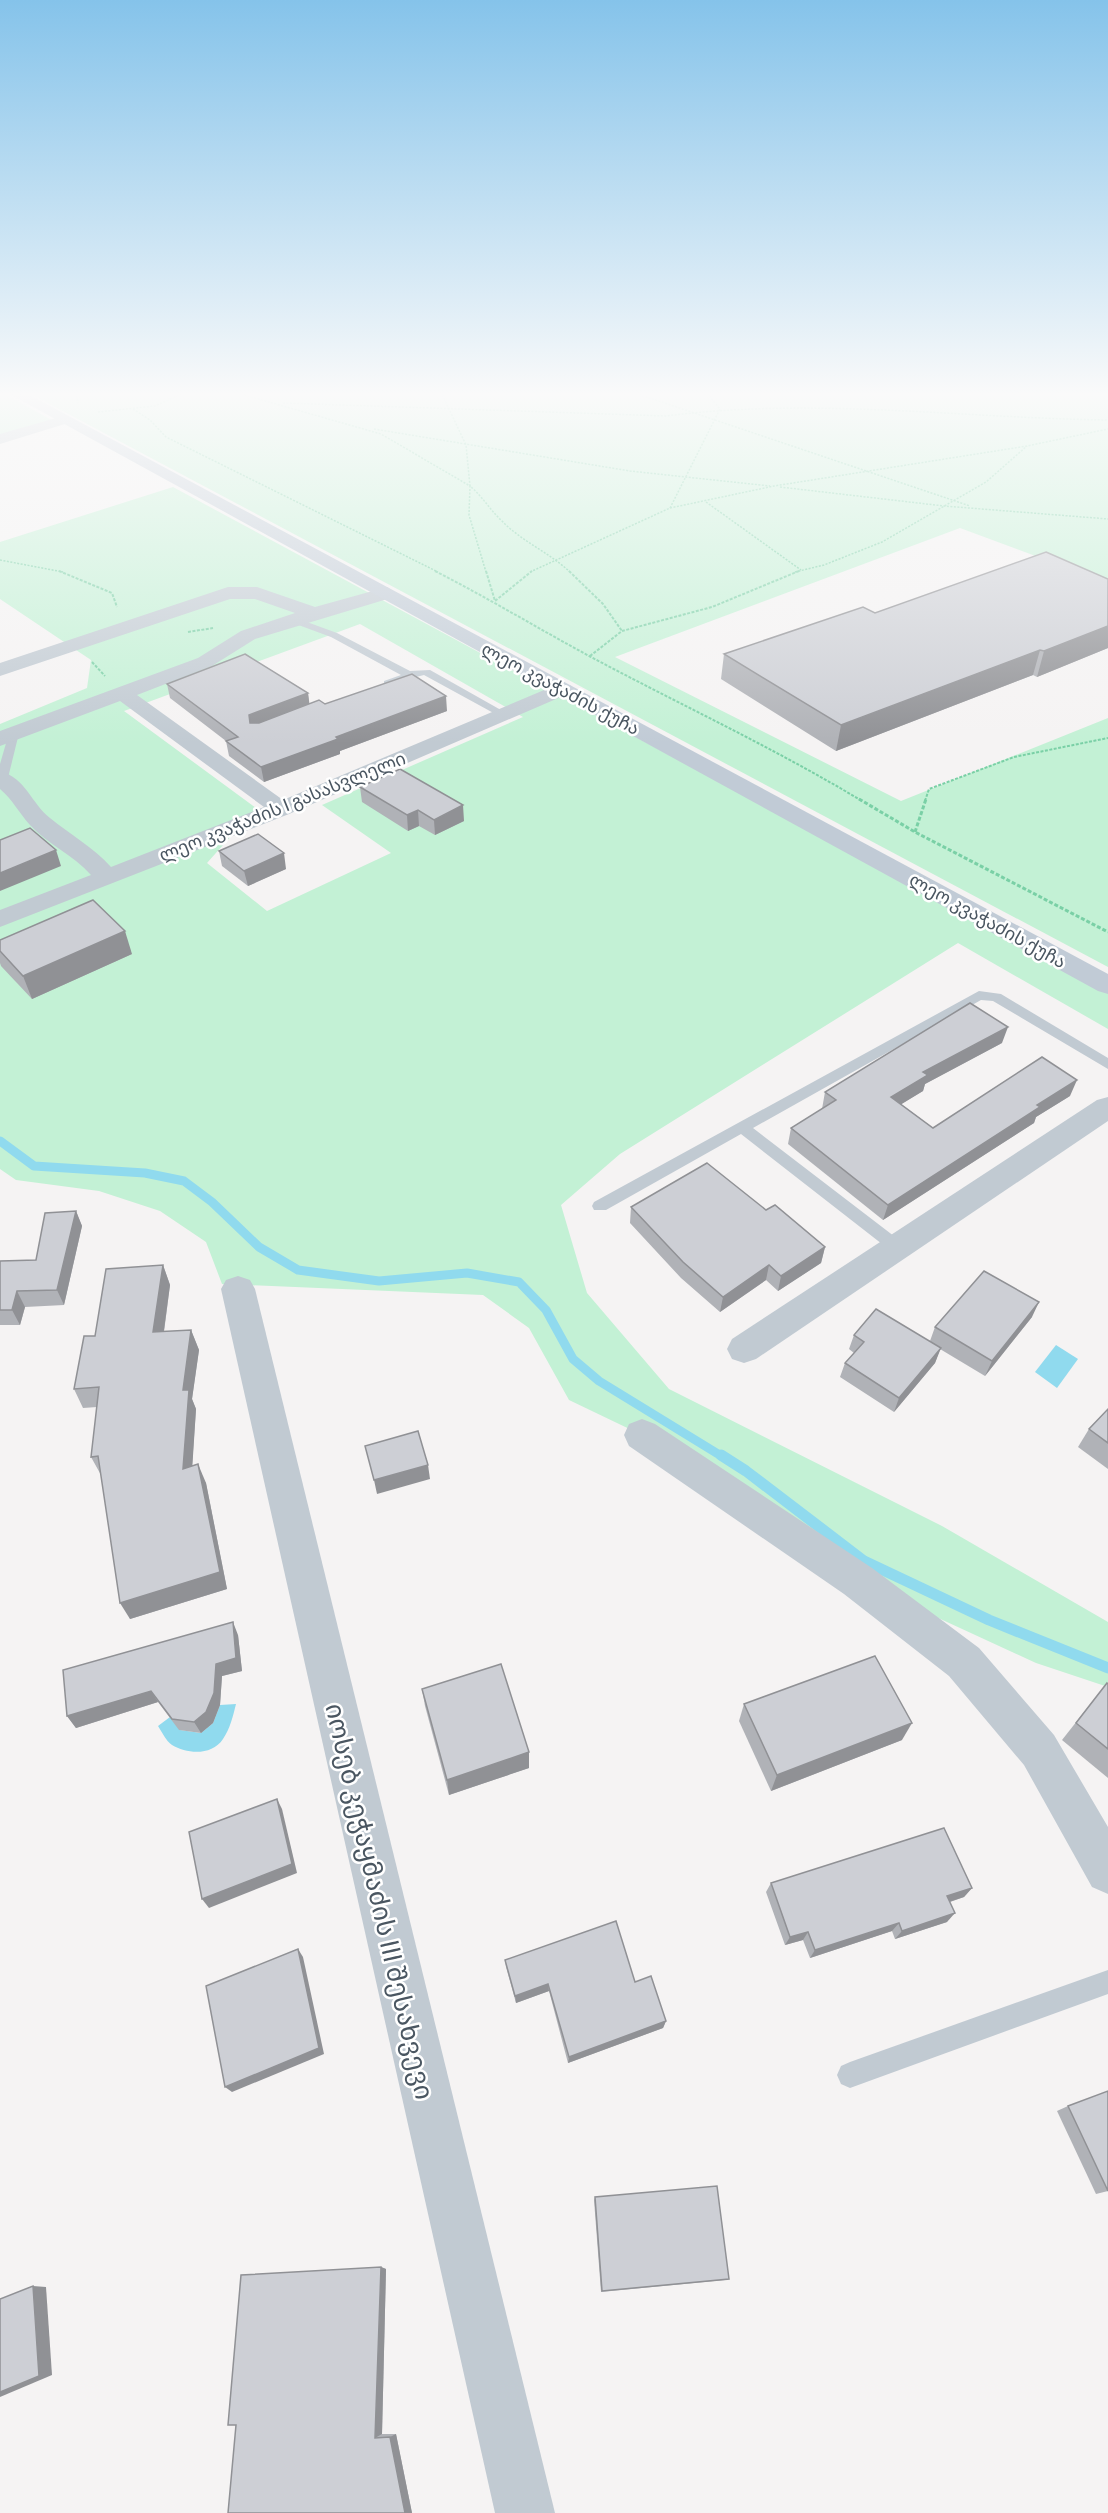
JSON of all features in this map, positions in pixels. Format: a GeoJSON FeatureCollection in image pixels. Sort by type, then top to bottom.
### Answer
{"type":"FeatureCollection","features":[{"type":"Feature","properties":{"kind":"main road","name":"ლეო კვაჭაძის ქუჩა"},"geometry":{"type":"LineString","coordinates":[[230,509],[1108,986]]}},
{"type":"Feature","properties":{"kind":"street"},"geometry":{"type":"LineString","coordinates":[[0,670],[124,627],[239,591],[257,593],[305,617]]}},
{"type":"Feature","properties":{"kind":"street"},"geometry":{"type":"LineString","coordinates":[[7,736],[205,662],[248,635],[387,593]]}},
{"type":"Feature","properties":{"kind":"street","name":"ლეო კვაჭაძის I გასასვლელი"},"geometry":{"type":"LineString","coordinates":[[0,919],[281,809],[563,689]]}},
{"type":"Feature","properties":{"kind":"street"},"geometry":{"type":"LineString","coordinates":[[123,694],[281,809]]}},
{"type":"Feature","properties":{"kind":"street"},"geometry":{"type":"LineString","coordinates":[[1,778],[21,795],[39,821],[88,856],[108,878]]}},
{"type":"Feature","properties":{"kind":"street"},"geometry":{"type":"LineString","coordinates":[[744,1349],[1108,1107]]}},
{"type":"Feature","properties":{"kind":"street","name":"იოსებ კეჭაყმაძის III შესახვევი"},"geometry":{"type":"LineString","coordinates":[[238,1289],[525,2513]]}},
{"type":"Feature","properties":{"kind":"street"},"geometry":{"type":"LineString","coordinates":[[642,1435],[858,1581],[964,1662],[1039,1750],[1108,1871]]}},
{"type":"Feature","properties":{"kind":"lane"},"geometry":{"type":"LineString","coordinates":[[305,617],[409,675]]}},
{"type":"Feature","properties":{"kind":"lane"},"geometry":{"type":"LineString","coordinates":[[376,687],[422,671],[503,714]]}},
{"type":"Feature","properties":{"kind":"lane"},"geometry":{"type":"LineString","coordinates":[[1,778],[7,736]]}},
{"type":"Feature","properties":{"kind":"lane"},"geometry":{"type":"LineString","coordinates":[[600,1206],[979,995],[996,997],[1108,1064]]}},
{"type":"Feature","properties":{"kind":"lane"},"geometry":{"type":"LineString","coordinates":[[742,1127],[897,1247]]}},
{"type":"Feature","properties":{"kind":"lane"},"geometry":{"type":"LineString","coordinates":[[850,2074],[1108,1982]]}},
{"type":"Feature","properties":{"kind":"path"},"geometry":{"type":"LineString","coordinates":[[311,509],[495,601],[590,656],[795,762],[915,832],[1108,932]]}},
{"type":"Feature","properties":{"kind":"path"},"geometry":{"type":"LineString","coordinates":[[469,509],[495,601]]}},
{"type":"Feature","properties":{"kind":"path"},"geometry":{"type":"LineString","coordinates":[[493,509],[502,522],[556,559],[603,604],[622,631]]}},
{"type":"Feature","properties":{"kind":"path"},"geometry":{"type":"LineString","coordinates":[[495,601],[536,568],[667,509]]}},
{"type":"Feature","properties":{"kind":"path"},"geometry":{"type":"LineString","coordinates":[[717,509],[801,570]]}},
{"type":"Feature","properties":{"kind":"path"},"geometry":{"type":"LineString","coordinates":[[590,656],[622,631],[712,607],[801,570],[824,565],[882,542],[938,509]]}},
{"type":"Feature","properties":{"kind":"path"},"geometry":{"type":"LineString","coordinates":[[983,509],[1108,519]]}},
{"type":"Feature","properties":{"kind":"path"},"geometry":{"type":"LineString","coordinates":[[0,561],[59,571],[112,593],[124,627]]}},
{"type":"Feature","properties":{"kind":"path"},"geometry":{"type":"LineString","coordinates":[[186,633],[220,627]]}},
{"type":"Feature","properties":{"kind":"path"},"geometry":{"type":"LineString","coordinates":[[75,644],[123,694]]}},
{"type":"Feature","properties":{"kind":"path"},"geometry":{"type":"LineString","coordinates":[[915,832],[929,789],[1014,757],[1108,738]]}},
{"type":"Feature","properties":{"kind":"green space"},"geometry":{"type":"Polygon","coordinates":[[[103,509],[214,509],[1108,992],[1108,1029],[958,943],[620,1154],[561,1205],[587,1293],[669,1389],[942,1526],[1108,1622],[1108,1687],[1036,1663],[858,1581],[642,1435],[569,1400],[529,1328],[483,1295],[222,1284],[206,1242],[160,1211],[99,1191],[16,1180],[0,1169],[0,724],[87,688],[91,660],[0,599],[0,542],[103,509]],[[360,624],[124,711],[256,808],[207,863],[267,911],[391,853],[322,805],[523,717],[360,624]]]}},
{"type":"Feature","properties":{"kind":"green space"},"geometry":{"type":"Polygon","coordinates":[[[247,509],[1108,509],[1108,583],[960,528],[615,657],[901,801],[1108,718],[1108,967],[247,509]]]}},
{"type":"Feature","properties":{"kind":"water"},"geometry":{"type":"Polygon","coordinates":[[[1056,1345],[1078,1359],[1057,1388],[1035,1372],[1056,1345]]]}},
{"type":"Feature","properties":{"kind":"water"},"geometry":{"type":"Polygon","coordinates":[[[236,1704],[223,1739],[218,1745],[206,1751],[192,1752],[172,1745],[158,1726],[170,1717],[180,1730],[201,1733],[213,1723],[220,1705],[236,1704]]]}},
{"type":"Feature","properties":{"kind":"building"},"geometry":{"type":"Polygon","coordinates":[[[1046,552],[1108,579],[1108,626],[841,725],[724,654],[863,607],[875,613],[1046,552]]]}},
{"type":"Feature","properties":{"kind":"building"},"geometry":{"type":"Polygon","coordinates":[[[245,654],[308,693],[249,715],[250,723],[259,723],[319,700],[325,704],[412,674],[446,696],[261,767],[226,741],[238,737],[167,684],[245,654]]]}},
{"type":"Feature","properties":{"kind":"building"},"geometry":{"type":"Polygon","coordinates":[[[400,769],[463,805],[434,820],[418,810],[407,815],[360,787],[400,769]]]}},
{"type":"Feature","properties":{"kind":"building"},"geometry":{"type":"Polygon","coordinates":[[[30,828],[56,850],[0,873],[0,840],[30,828]]]}},
{"type":"Feature","properties":{"kind":"building"},"geometry":{"type":"Polygon","coordinates":[[[258,834],[284,853],[244,871],[219,851],[258,834]]]}},
{"type":"Feature","properties":{"kind":"building"},"geometry":{"type":"Polygon","coordinates":[[[93,900],[125,931],[23,976],[0,951],[0,940],[93,900]]]}},
{"type":"Feature","properties":{"kind":"building"},"geometry":{"type":"Polygon","coordinates":[[[970,1003],[1008,1027],[923,1072],[928,1075],[891,1097],[933,1128],[1042,1057],[1077,1080],[1037,1105],[1040,1107],[888,1205],[791,1128],[836,1100],[825,1092],[970,1003]]]}},
{"type":"Feature","properties":{"kind":"building"},"geometry":{"type":"Polygon","coordinates":[[[707,1163],[766,1210],[775,1205],[825,1247],[781,1276],[769,1265],[723,1297],[683,1262],[631,1207],[707,1163]]]}},
{"type":"Feature","properties":{"kind":"building"},"geometry":{"type":"Polygon","coordinates":[[[76,1211],[57,1290],[17,1291],[12,1310],[0,1310],[0,1261],[36,1260],[45,1213],[76,1211]]]}},
{"type":"Feature","properties":{"kind":"building"},"geometry":{"type":"Polygon","coordinates":[[[163,1265],[153,1332],[191,1330],[183,1390],[189,1390],[183,1469],[198,1464],[220,1572],[120,1603],[98,1456],[91,1457],[99,1387],[74,1389],[84,1336],[95,1336],[106,1269],[163,1265]]]}},
{"type":"Feature","properties":{"kind":"building"},"geometry":{"type":"Polygon","coordinates":[[[984,1271],[1039,1302],[992,1361],[935,1327],[984,1271]]]}},
{"type":"Feature","properties":{"kind":"building"},"geometry":{"type":"Polygon","coordinates":[[[876,1309],[941,1348],[899,1398],[845,1363],[864,1342],[854,1335],[876,1309]]]}},
{"type":"Feature","properties":{"kind":"building"},"geometry":{"type":"Polygon","coordinates":[[[1108,1409],[1108,1443],[1089,1429],[1108,1409]]]}},
{"type":"Feature","properties":{"kind":"building"},"geometry":{"type":"Polygon","coordinates":[[[418,1431],[428,1465],[374,1480],[365,1446],[418,1431]]]}},
{"type":"Feature","properties":{"kind":"building"},"geometry":{"type":"Polygon","coordinates":[[[233,1622],[236,1658],[216,1664],[214,1693],[206,1712],[194,1722],[172,1719],[151,1691],[67,1716],[63,1670],[233,1622]]]}},
{"type":"Feature","properties":{"kind":"building"},"geometry":{"type":"Polygon","coordinates":[[[875,1656],[912,1723],[777,1775],[744,1704],[875,1656]]]}},
{"type":"Feature","properties":{"kind":"building"},"geometry":{"type":"Polygon","coordinates":[[[501,1664],[529,1752],[447,1780],[422,1689],[501,1664]]]}},
{"type":"Feature","properties":{"kind":"building"},"geometry":{"type":"Polygon","coordinates":[[[1108,1684],[1108,1749],[1076,1723],[1108,1684]]]}},
{"type":"Feature","properties":{"kind":"building"},"geometry":{"type":"Polygon","coordinates":[[[277,1799],[292,1864],[202,1899],[189,1832],[277,1799]]]}},
{"type":"Feature","properties":{"kind":"building"},"geometry":{"type":"Polygon","coordinates":[[[944,1828],[972,1888],[947,1896],[955,1913],[902,1931],[899,1923],[815,1950],[808,1932],[790,1937],[771,1883],[944,1828]]]}},
{"type":"Feature","properties":{"kind":"building"},"geometry":{"type":"Polygon","coordinates":[[[616,1921],[635,1982],[651,1976],[666,2021],[569,2057],[548,1984],[515,1996],[505,1960],[616,1921]]]}},
{"type":"Feature","properties":{"kind":"building"},"geometry":{"type":"Polygon","coordinates":[[[298,1949],[319,2048],[225,2087],[206,1986],[298,1949]]]}},
{"type":"Feature","properties":{"kind":"building"},"geometry":{"type":"Polygon","coordinates":[[[1108,2091],[1108,2191],[1068,2106],[1108,2091]]]}},
{"type":"Feature","properties":{"kind":"building"},"geometry":{"type":"Polygon","coordinates":[[[717,2186],[729,2279],[602,2291],[595,2197],[717,2186]]]}},
{"type":"Feature","properties":{"kind":"building"},"geometry":{"type":"Polygon","coordinates":[[[381,2267],[375,2438],[390,2437],[405,2513],[228,2513],[236,2425],[228,2425],[241,2275],[381,2267]]]}},
{"type":"Feature","properties":{"kind":"building"},"geometry":{"type":"Polygon","coordinates":[[[33,2286],[39,2376],[0,2392],[0,2299],[33,2286]]]}},
{"type":"Feature","properties":{"kind":"waterway"},"geometry":{"type":"LineString","coordinates":[[0,1141],[34,1166],[145,1173],[184,1181],[212,1202],[259,1247],[298,1270],[379,1281],[467,1273],[519,1282],[546,1310],[573,1359],[599,1381],[723,1457]]}},
{"type":"Feature","properties":{"kind":"waterway"},"geometry":{"type":"LineString","coordinates":[[721,1455],[746,1471],[864,1561],[989,1620],[1108,1668]]}}]}
